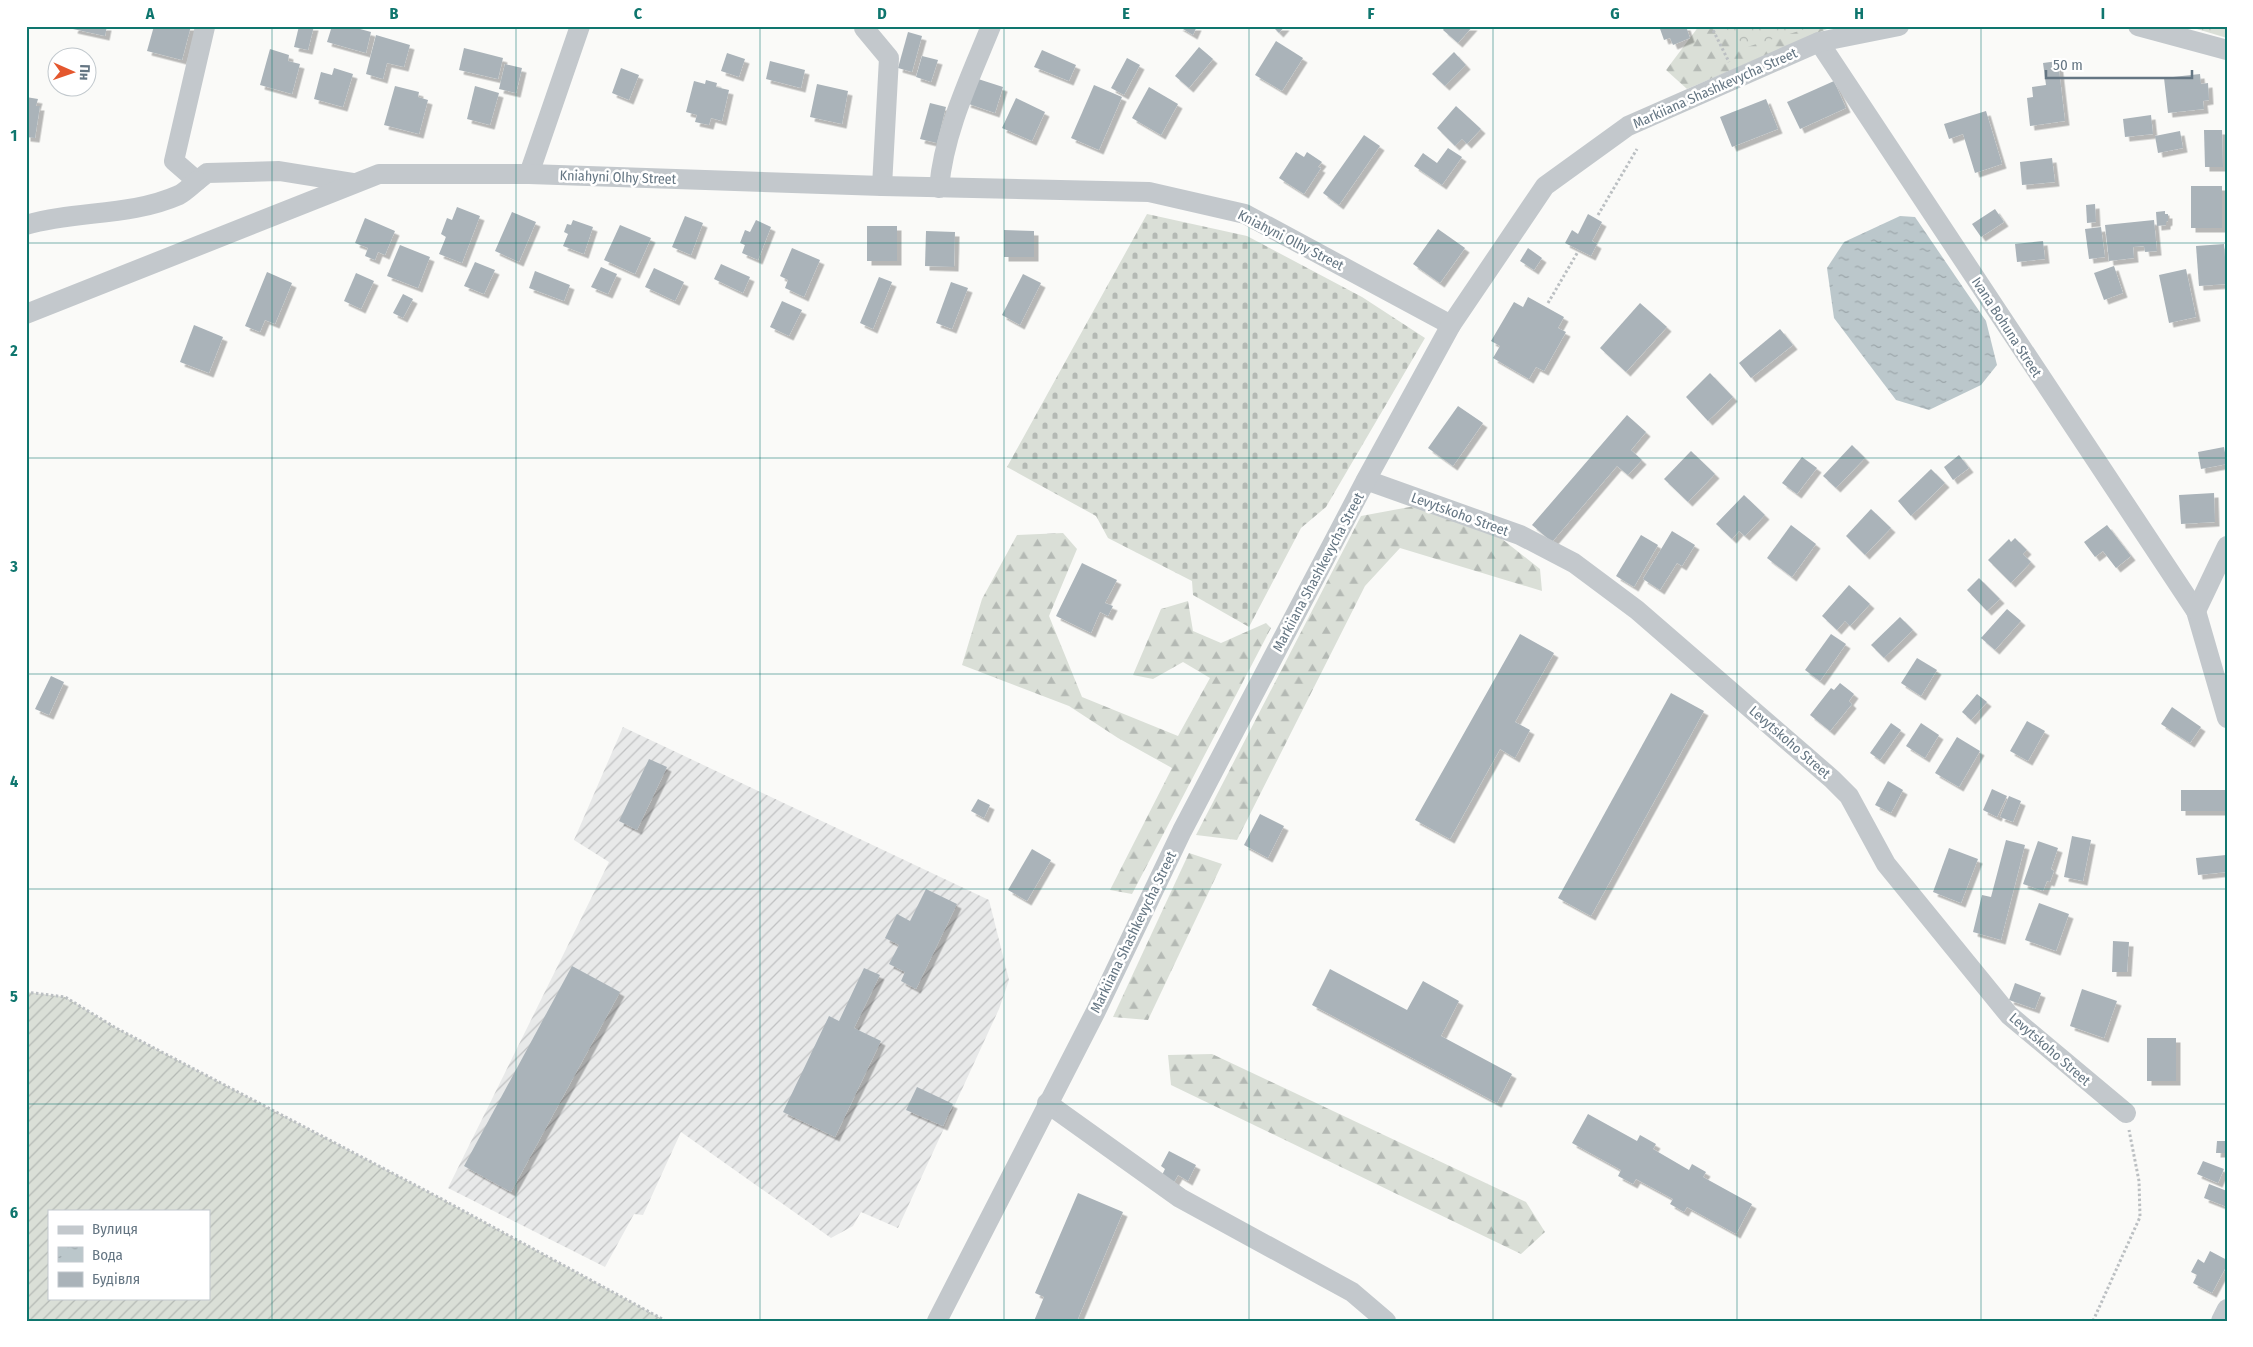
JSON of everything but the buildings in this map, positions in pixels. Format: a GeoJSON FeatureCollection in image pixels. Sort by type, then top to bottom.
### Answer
{"type":"FeatureCollection","features":[{"type":"Feature","properties":{"kind":"street"},"geometry":{"type":"LineString","coordinates":[[197,181],[174,161],[205,26]]}},
{"type":"Feature","properties":{"kind":"street"},"geometry":{"type":"LineString","coordinates":[[529,174],[580,26]]}},
{"type":"Feature","properties":{"kind":"street"},"geometry":{"type":"LineString","coordinates":[[939,188],[941,167],[956,114],[991,26]]}},
{"type":"Feature","properties":{"kind":"street","name":"Markiiana Shashkevycha Street"},"geometry":{"type":"LineString","coordinates":[[937,1321],[1047,1103],[1096,1011],[1182,830],[1366,480],[1451,325],[1545,186],[1628,126],[1819,42],[1899,26]]}},
{"type":"Feature","properties":{"kind":"street"},"geometry":{"type":"LineString","coordinates":[[2138,26],[2227,50]]}},
{"type":"Feature","properties":{"kind":"street"},"geometry":{"type":"LineString","coordinates":[[864,28],[889,58],[882,186]]}},
{"type":"Feature","properties":{"kind":"street","name":"Ivana Bohuna Street"},"geometry":{"type":"LineString","coordinates":[[1819,42],[2196,611],[2227,718]]}},
{"type":"Feature","properties":{"kind":"street"},"geometry":{"type":"LineString","coordinates":[[26,225],[75,216],[123,211],[180,194],[207,173],[278,171],[355,184]]}},
{"type":"Feature","properties":{"kind":"street","name":"Kniahyni Olhy Street"},"geometry":{"type":"LineString","coordinates":[[26,314],[379,174],[529,174],[939,188],[1149,192],[1245,214],[1451,325]]}},
{"type":"Feature","properties":{"kind":"street","name":"Levytskoho Street"},"geometry":{"type":"LineString","coordinates":[[1366,480],[1520,535],[1574,563],[1637,610],[1832,779],[1849,796],[1886,864],[2009,1015],[2126,1113]]}},
{"type":"Feature","properties":{"kind":"street"},"geometry":{"type":"LineString","coordinates":[[2196,611],[2227,546]]}},
{"type":"Feature","properties":{"kind":"street"},"geometry":{"type":"LineString","coordinates":[[1047,1103],[1180,1198],[1352,1292],[1386,1321]]}},
{"type":"Feature","properties":{"kind":"street"},"geometry":{"type":"LineString","coordinates":[[2221,1321],[2227,1309]]}},
{"type":"Feature","properties":{"kind":"path"},"geometry":{"type":"LineString","coordinates":[[1711,26],[1737,78]]}},
{"type":"Feature","properties":{"kind":"path"},"geometry":{"type":"LineString","coordinates":[[1598,215],[1637,149]]}},
{"type":"Feature","properties":{"kind":"path"},"geometry":{"type":"LineString","coordinates":[[1548,303],[1579,250]]}},
{"type":"Feature","properties":{"kind":"path"},"geometry":{"type":"LineString","coordinates":[[26,992],[65,997],[116,1028],[457,1207],[666,1321]]}},
{"type":"Feature","properties":{"kind":"path"},"geometry":{"type":"LineString","coordinates":[[2093,1321],[2140,1217],[2139,1181],[2126,1113]]}},
{"type":"Feature","properties":{"kind":"shaded area"},"geometry":{"type":"Polygon","coordinates":[[[623,727],[989,900],[1009,980],[999,1009],[898,1228],[861,1212],[853,1226],[831,1238],[681,1132],[643,1215],[634,1214],[605,1267],[448,1188],[609,862],[574,840],[623,727]]]}},
{"type":"Feature","properties":{"kind":"green space"},"geometry":{"type":"Polygon","coordinates":[[[1699,26],[1834,26],[1687,89],[1666,70],[1699,26]]]}},
{"type":"Feature","properties":{"kind":"green space"},"geometry":{"type":"Polygon","coordinates":[[[1723,26],[1815,26],[1747,47],[1723,26]]]}},
{"type":"Feature","properties":{"kind":"green space"},"geometry":{"type":"Polygon","coordinates":[[[2187,26],[2227,26],[2227,38],[2187,26]]]}},
{"type":"Feature","properties":{"kind":"green space"},"geometry":{"type":"Polygon","coordinates":[[[1147,214],[1247,236],[1362,297],[1425,338],[1326,507],[1301,528],[1249,627],[1193,595],[1192,581],[1108,538],[1096,516],[1007,467],[1147,214]]]}},
{"type":"Feature","properties":{"kind":"green space"},"geometry":{"type":"Polygon","coordinates":[[[1415,506],[1497,535],[1540,569],[1542,591],[1400,548],[1365,586],[1237,840],[1196,835],[1361,516],[1415,506]]]}},
{"type":"Feature","properties":{"kind":"green space"},"geometry":{"type":"Polygon","coordinates":[[[1063,533],[1077,549],[1049,616],[1082,697],[1178,736],[1210,678],[1183,662],[1153,679],[1133,675],[1161,609],[1188,601],[1193,631],[1221,643],[1266,623],[1271,628],[1132,894],[1110,890],[1172,768],[1118,738],[1069,706],[962,665],[982,599],[1017,535],[1063,533]]]}},
{"type":"Feature","properties":{"kind":"green space"},"geometry":{"type":"Polygon","coordinates":[[[1189,853],[1222,864],[1148,1020],[1113,1017],[1189,853]]]}},
{"type":"Feature","properties":{"kind":"green space"},"geometry":{"type":"Polygon","coordinates":[[[26,992],[65,997],[116,1028],[436,1196],[666,1321],[26,1321],[26,992]]]}},
{"type":"Feature","properties":{"kind":"green space"},"geometry":{"type":"Polygon","coordinates":[[[1212,1054],[1526,1202],[1545,1232],[1521,1254],[1171,1085],[1168,1055],[1212,1054]]]}},
{"type":"Feature","properties":{"kind":"water"},"geometry":{"type":"Polygon","coordinates":[[[1900,216],[1915,217],[1986,321],[1997,365],[1981,385],[1929,410],[1896,400],[1834,318],[1827,268],[1844,242],[1900,216]]]}}]}
